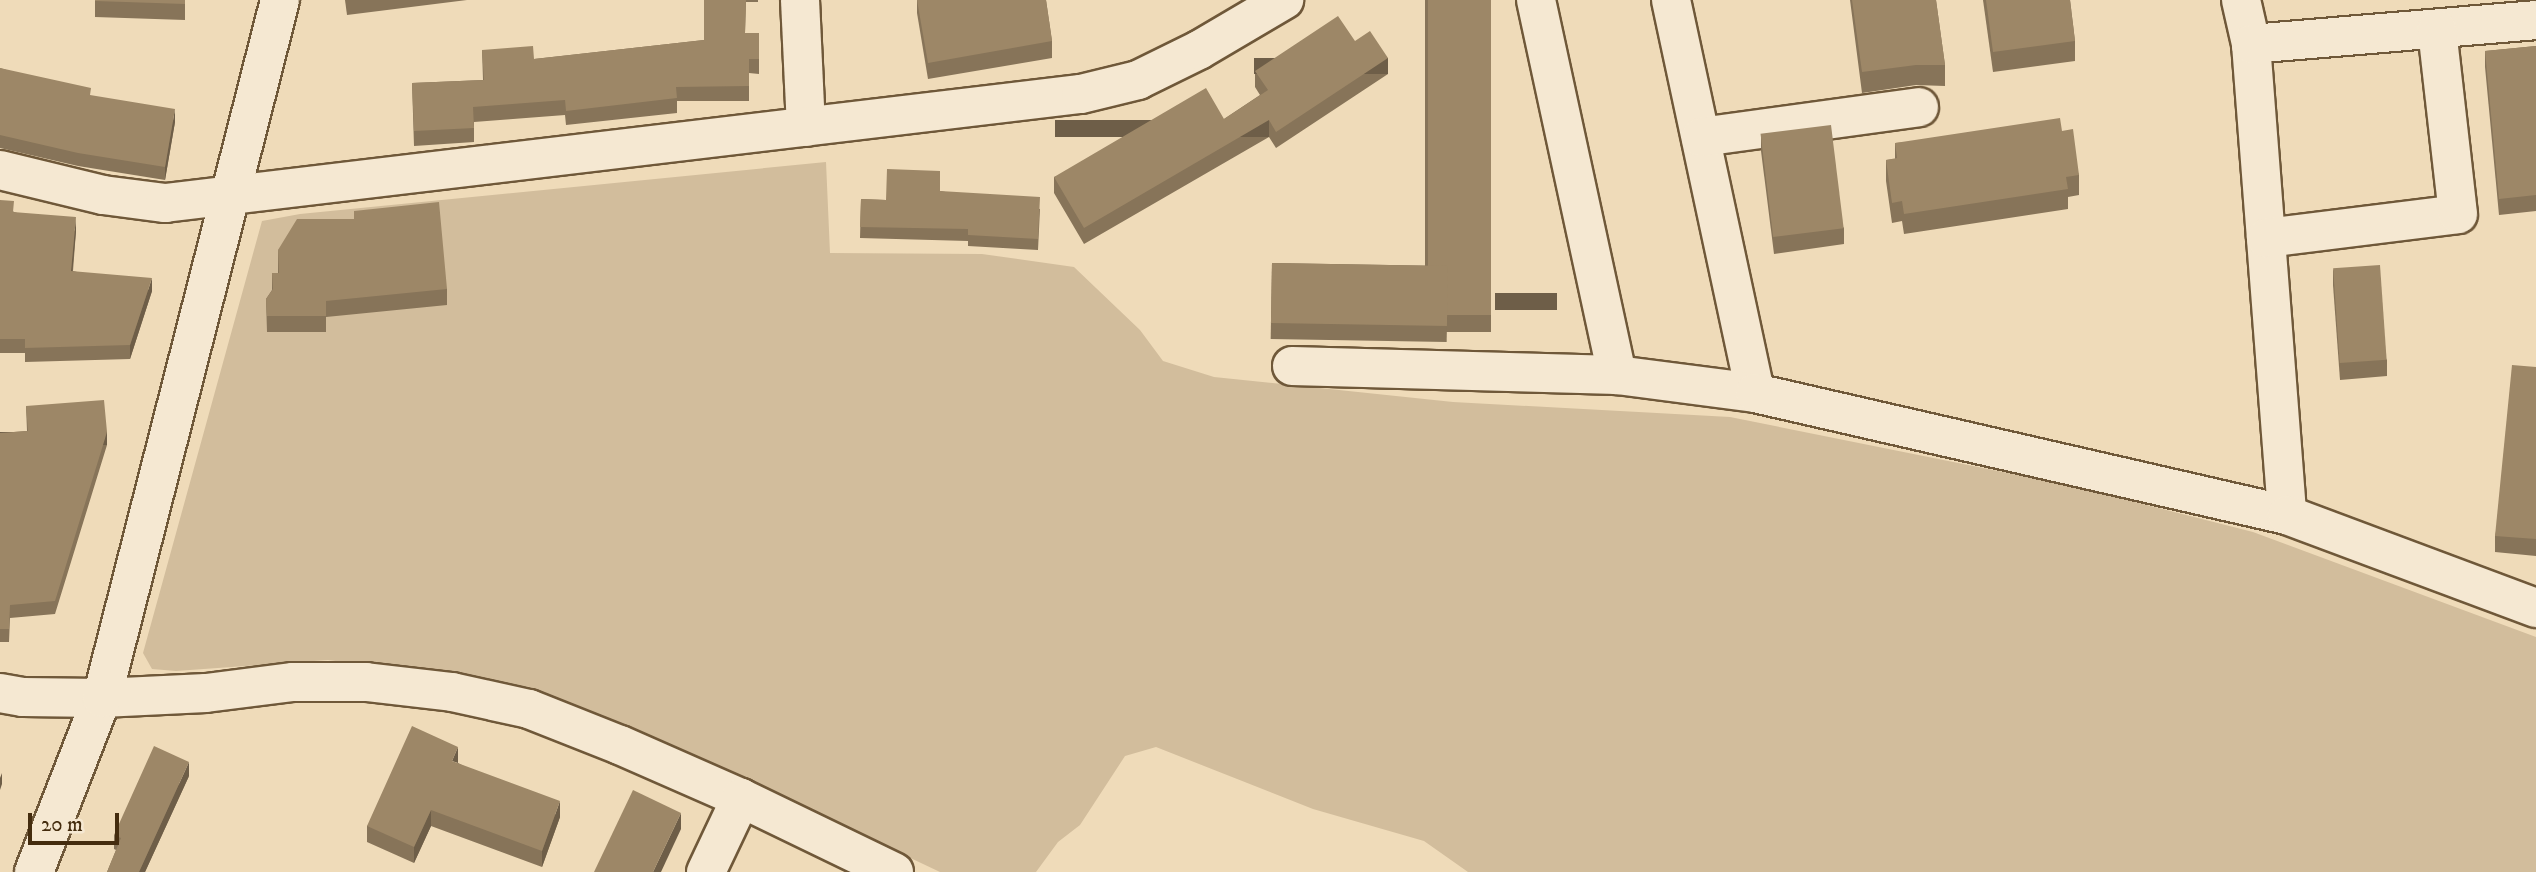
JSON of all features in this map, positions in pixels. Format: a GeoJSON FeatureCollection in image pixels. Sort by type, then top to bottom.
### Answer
{"type":"FeatureCollection","features":[{"type":"Feature","properties":{"kind":"street"},"geometry":{"type":"LineString","coordinates":[[34,872],[102,698],[280,0]]}},
{"type":"Feature","properties":{"kind":"street"},"geometry":{"type":"LineString","coordinates":[[800,0],[806,127]]}},
{"type":"Feature","properties":{"kind":"street"},"geometry":{"type":"LineString","coordinates":[[0,170],[103,195],[165,203],[1081,94],[1138,80],[1199,50],[1284,0]]}},
{"type":"Feature","properties":{"kind":"street"},"geometry":{"type":"LineString","coordinates":[[1536,0],[1617,375]]}},
{"type":"Feature","properties":{"kind":"street"},"geometry":{"type":"LineString","coordinates":[[1671,0],[1755,393]]}},
{"type":"Feature","properties":{"kind":"street"},"geometry":{"type":"LineString","coordinates":[[2241,0],[2251,44],[2287,515]]}},
{"type":"Feature","properties":{"kind":"street"},"geometry":{"type":"LineString","coordinates":[[2251,44],[2536,20]]}},
{"type":"Feature","properties":{"kind":"street"},"geometry":{"type":"LineString","coordinates":[[2266,238],[2458,214],[2437,29]]}},
{"type":"Feature","properties":{"kind":"street"},"geometry":{"type":"LineString","coordinates":[[1701,137],[1919,107]]}},
{"type":"Feature","properties":{"kind":"street"},"geometry":{"type":"LineString","coordinates":[[1292,366],[1617,375],[1755,393],[2287,515],[2536,608]]}},
{"type":"Feature","properties":{"kind":"street"},"geometry":{"type":"LineString","coordinates":[[0,692],[23,697],[102,698],[206,693],[293,682],[366,681],[452,692],[529,709],[741,798],[894,872]]}},
{"type":"Feature","properties":{"kind":"street"},"geometry":{"type":"LineString","coordinates":[[706,872],[741,798]]}},
{"type":"Feature","properties":{"kind":"shaded area"},"geometry":{"type":"Polygon","coordinates":[[[826,162],[830,253],[982,254],[1074,267],[1140,330],[1163,361],[1214,377],[1453,402],[1730,417],[2068,485],[2253,532],[2536,637],[2536,872],[1468,872],[1424,841],[1313,809],[1156,747],[1125,756],[1080,825],[1058,842],[1036,872],[940,872],[661,740],[530,687],[328,660],[176,671],[152,669],[143,653],[262,221],[300,214],[826,162]]]}},
{"type":"Feature","properties":{"kind":"building"},"geometry":{"type":"Polygon","coordinates":[[[185,0],[185,4],[95,1],[185,0]]]}},
{"type":"Feature","properties":{"kind":"building"},"geometry":{"type":"Polygon","coordinates":[[[704,0],[746,0],[745,33],[759,33],[759,59],[749,59],[749,86],[676,87],[677,98],[566,111],[565,100],[473,107],[474,128],[414,131],[412,83],[484,80],[482,50],[533,46],[534,59],[704,40],[704,0]]]}},
{"type":"Feature","properties":{"kind":"building"},"geometry":{"type":"Polygon","coordinates":[[[917,0],[1046,0],[1052,41],[928,63],[917,0]]]}},
{"type":"Feature","properties":{"kind":"building"},"geometry":{"type":"Polygon","coordinates":[[[1428,0],[1491,0],[1491,315],[1428,315],[1428,0]]]}},
{"type":"Feature","properties":{"kind":"building"},"geometry":{"type":"Polygon","coordinates":[[[1852,0],[1936,0],[1945,65],[1916,65],[1862,72],[1852,0]]]}},
{"type":"Feature","properties":{"kind":"building"},"geometry":{"type":"Polygon","coordinates":[[[1986,0],[2070,0],[2075,41],[1993,52],[1986,0]]]}},
{"type":"Feature","properties":{"kind":"building"},"geometry":{"type":"Polygon","coordinates":[[[1338,16],[1355,41],[1370,31],[1388,58],[1276,132],[1269,120],[1084,228],[1054,177],[1206,88],[1224,119],[1268,90],[1255,71],[1338,16]]]}},
{"type":"Feature","properties":{"kind":"building"},"geometry":{"type":"Polygon","coordinates":[[[2536,46],[2536,195],[2499,199],[2485,51],[2536,46]]]}},
{"type":"Feature","properties":{"kind":"building"},"geometry":{"type":"Polygon","coordinates":[[[0,68],[91,88],[90,95],[175,109],[165,167],[78,153],[0,135],[0,68]]]}},
{"type":"Feature","properties":{"kind":"building"},"geometry":{"type":"Polygon","coordinates":[[[2060,118],[2062,131],[2073,129],[2079,175],[2066,177],[2068,189],[1904,214],[1902,201],[1892,203],[1886,160],[1897,158],[1895,143],[2060,118]]]}},
{"type":"Feature","properties":{"kind":"building"},"geometry":{"type":"Polygon","coordinates":[[[1831,125],[1844,228],[1773,237],[1761,134],[1831,125]]]}},
{"type":"Feature","properties":{"kind":"building"},"geometry":{"type":"Polygon","coordinates":[[[887,169],[940,171],[940,191],[1040,197],[1038,239],[968,235],[968,229],[860,227],[861,199],[886,200],[887,169]]]}},
{"type":"Feature","properties":{"kind":"building"},"geometry":{"type":"Polygon","coordinates":[[[0,200],[14,201],[13,212],[76,217],[71,271],[152,278],[130,345],[25,348],[25,339],[0,339],[0,200]]]}},
{"type":"Feature","properties":{"kind":"building"},"geometry":{"type":"Polygon","coordinates":[[[439,202],[447,289],[326,301],[326,316],[267,316],[266,299],[273,289],[272,273],[279,273],[278,250],[297,219],[354,219],[354,211],[439,202]]]}},
{"type":"Feature","properties":{"kind":"building"},"geometry":{"type":"Polygon","coordinates":[[[1272,263],[1448,266],[1447,326],[1271,323],[1272,263]]]}},
{"type":"Feature","properties":{"kind":"building"},"geometry":{"type":"Polygon","coordinates":[[[2380,265],[2387,360],[2340,363],[2333,268],[2380,265]]]}},
{"type":"Feature","properties":{"kind":"building"},"geometry":{"type":"Polygon","coordinates":[[[2512,365],[2536,367],[2536,539],[2495,536],[2512,365]]]}},
{"type":"Feature","properties":{"kind":"building"},"geometry":{"type":"Polygon","coordinates":[[[104,400],[107,432],[55,601],[10,605],[9,629],[0,629],[0,433],[28,431],[26,406],[104,400]]]}},
{"type":"Feature","properties":{"kind":"building"},"geometry":{"type":"Polygon","coordinates":[[[412,726],[458,747],[452,761],[560,801],[542,851],[431,810],[414,847],[367,826],[412,726]]]}},
{"type":"Feature","properties":{"kind":"building"},"geometry":{"type":"Polygon","coordinates":[[[154,746],[189,762],[139,872],[107,872],[121,838],[114,835],[154,746]]]}},
{"type":"Feature","properties":{"kind":"building"},"geometry":{"type":"Polygon","coordinates":[[[633,790],[681,813],[653,872],[594,872],[633,790]]]}}]}
